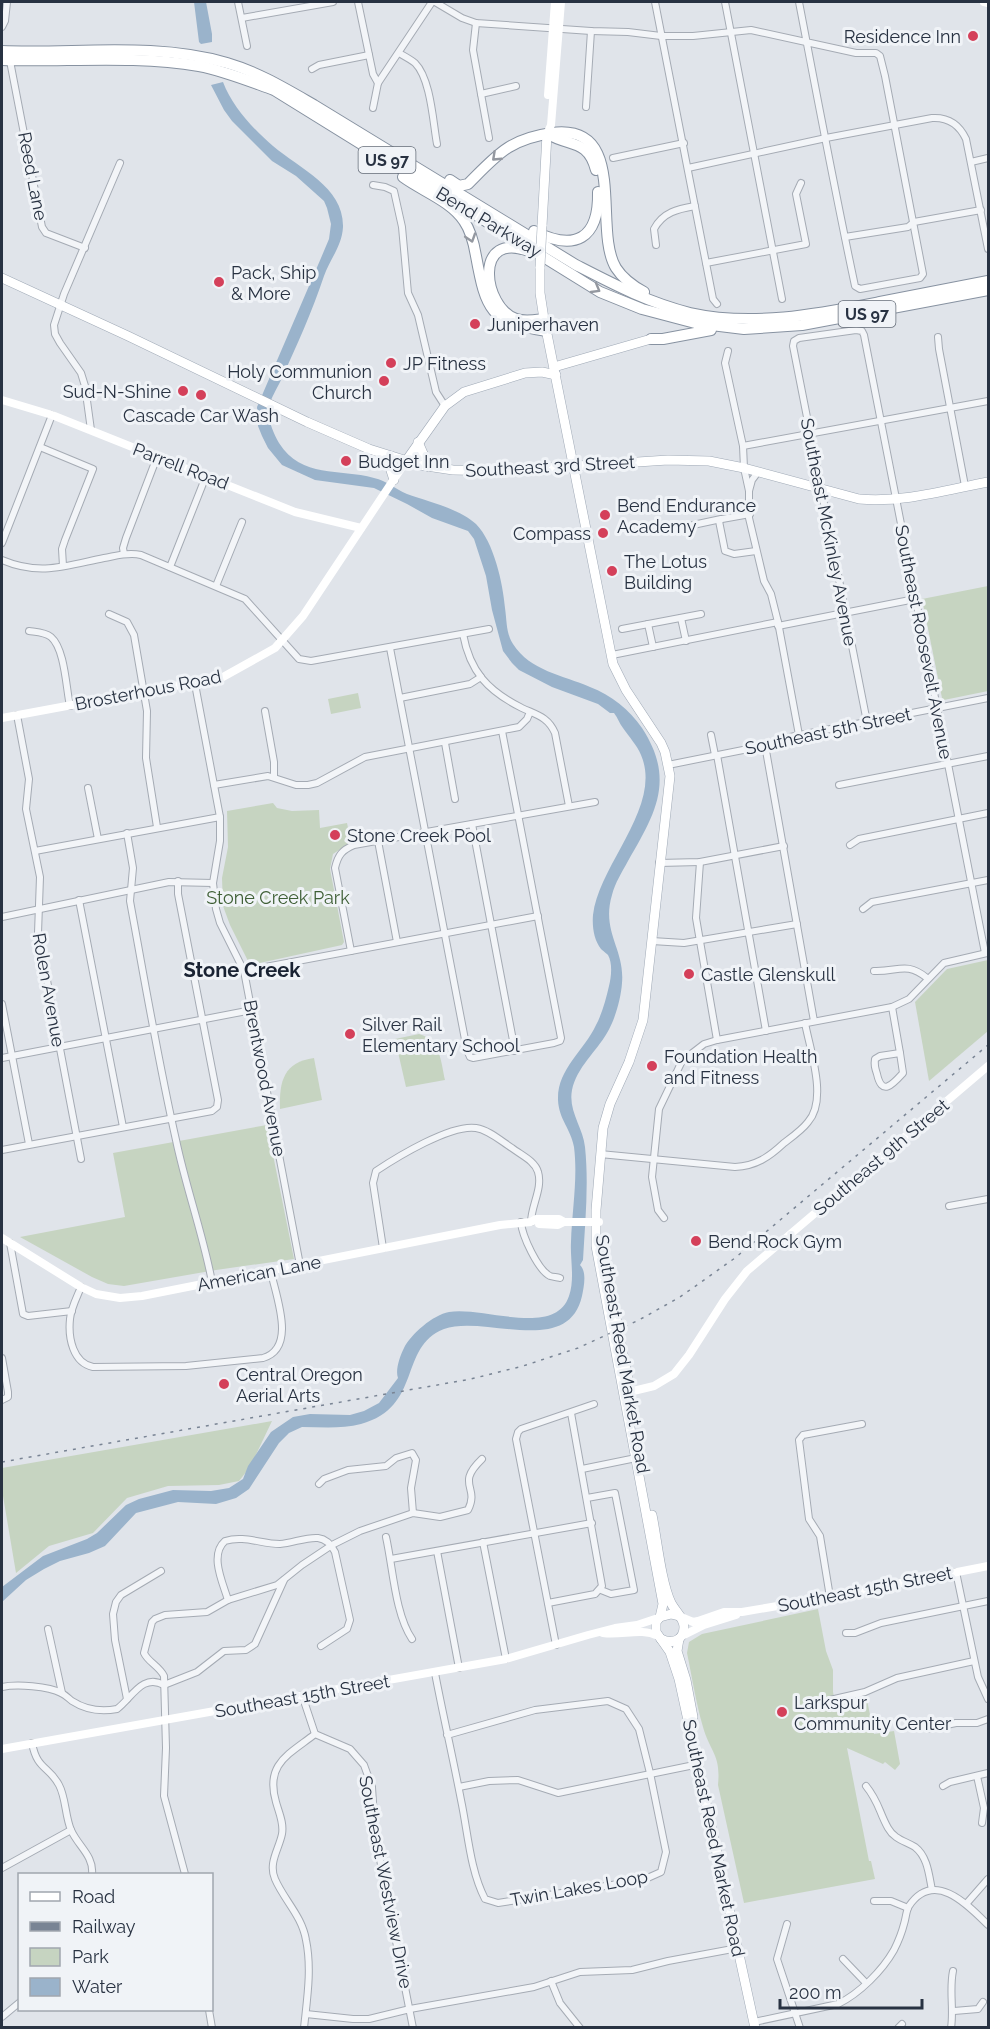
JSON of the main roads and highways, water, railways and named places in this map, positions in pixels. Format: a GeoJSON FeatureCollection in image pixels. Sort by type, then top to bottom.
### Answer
{"type":"FeatureCollection","features":[{"type":"Feature","properties":{"kind":"highway","name":"Bend Parkway"},"geometry":{"type":"LineString","coordinates":[[2,51],[144,51],[191,55],[238,67],[276,83],[314,105],[576,265],[630,292],[659,304],[691,313],[735,319],[778,318],[842,309],[988,281]]}},
{"type":"Feature","properties":{"kind":"highway","name":"Bend Parkway"},"geometry":{"type":"LineString","coordinates":[[6,60],[141,61],[201,66],[274,90],[600,292],[642,309],[695,323],[744,329],[812,324],[988,290]]}},
{"type":"Feature","properties":{"kind":"highway"},"geometry":{"type":"LineString","coordinates":[[314,105],[365,130],[550,240],[569,241],[584,235],[594,222],[598,206],[597,176],[593,160],[583,148],[574,143],[559,141],[547,134]]}},
{"type":"Feature","properties":{"kind":"highway"},"geometry":{"type":"LineString","coordinates":[[330,125],[458,214],[469,231],[481,282],[491,308],[508,322],[519,327],[547,331]]}},
{"type":"Feature","properties":{"kind":"highway"},"geometry":{"type":"LineString","coordinates":[[459,186],[468,184],[506,147],[536,135],[559,132],[581,137],[598,153],[604,176],[608,242],[616,269],[634,286],[691,313]]}},
{"type":"Feature","properties":{"kind":"highway"},"geometry":{"type":"LineString","coordinates":[[544,319],[527,321],[515,319],[507,314],[499,305],[490,282],[489,264],[495,254],[513,248],[524,249],[551,260]]}},
{"type":"Feature","properties":{"kind":"highway"},"geometry":{"type":"LineString","coordinates":[[651,339],[663,339],[699,331],[744,329]]}},
{"type":"Feature","properties":{"kind":"main road","name":"Southeast Reed Market Road"},"geometry":{"type":"LineString","coordinates":[[547,134],[540,267],[540,292],[544,319],[613,664],[626,690],[661,743],[670,765],[670,786],[654,941],[643,1020],[603,1128],[594,1222],[596,1246],[666,1588],[671,1603],[684,1624],[677,1651],[686,1680],[700,1764],[738,1948],[757,2024]]}},
{"type":"Feature","properties":{"kind":"main road","name":"Southeast 3rd Street"},"geometry":{"type":"LineString","coordinates":[[2,279],[369,449],[429,467],[469,471],[688,460],[709,461],[744,468],[859,499],[896,500],[988,482]]}},
{"type":"Feature","properties":{"kind":"main road"},"geometry":{"type":"LineString","coordinates":[[406,461],[445,406],[474,387],[548,364],[555,371],[651,339]]}},
{"type":"Feature","properties":{"kind":"main road"},"geometry":{"type":"LineString","coordinates":[[418,442],[429,467]]}},
{"type":"Feature","properties":{"kind":"main road"},"geometry":{"type":"LineString","coordinates":[[386,454],[394,481]]}},
{"type":"Feature","properties":{"kind":"main road","name":"Southeast Reed Market Road"},"geometry":{"type":"LineString","coordinates":[[627,1392],[636,1458],[663,1604],[655,1627],[670,1652],[679,1679],[757,2024]]}},
{"type":"Feature","properties":{"kind":"main road","name":"Southeast 15th Street"},"geometry":{"type":"LineString","coordinates":[[659,1617],[671,1614],[680,1617]]}},
{"type":"Feature","properties":{"kind":"main road","name":"Southeast 15th Street"},"geometry":{"type":"LineString","coordinates":[[660,1638],[669,1642],[681,1638]]}},
{"type":"Feature","properties":{"kind":"water"},"geometry":{"type":"Polygon","coordinates":[[[194,2],[206,2],[212,42],[201,44],[199,42],[194,2]]]}},
{"type":"Feature","properties":{"kind":"water"},"geometry":{"type":"Polygon","coordinates":[[[223,82],[232,100],[251,125],[273,146],[318,180],[336,201],[341,213],[343,227],[340,240],[270,403],[270,421],[279,443],[288,454],[310,467],[379,479],[407,494],[452,510],[476,524],[493,552],[502,587],[508,631],[513,644],[520,653],[538,666],[598,690],[632,715],[642,728],[658,764],[660,781],[658,796],[646,828],[615,886],[609,908],[611,930],[622,971],[617,1009],[607,1033],[582,1067],[572,1090],[572,1105],[585,1147],[587,1175],[583,1260],[580,1265],[584,1271],[584,1284],[574,1315],[560,1325],[543,1330],[480,1326],[444,1329],[430,1338],[420,1349],[394,1405],[380,1416],[354,1426],[302,1427],[289,1433],[279,1443],[249,1489],[236,1498],[216,1504],[178,1502],[136,1513],[105,1546],[60,1561],[44,1569],[26,1580],[2,1602],[2,1587],[43,1556],[97,1533],[126,1505],[173,1490],[211,1491],[229,1488],[243,1479],[248,1466],[271,1432],[293,1417],[310,1414],[350,1415],[379,1403],[398,1378],[398,1363],[407,1343],[423,1326],[436,1317],[449,1312],[463,1311],[534,1318],[549,1315],[561,1308],[569,1296],[572,1283],[571,1242],[575,1170],[574,1147],[559,1107],[559,1089],[566,1070],[596,1025],[605,1001],[611,963],[595,937],[593,915],[606,876],[628,835],[644,794],[645,774],[641,755],[614,713],[610,713],[598,704],[552,687],[519,670],[503,651],[486,576],[474,539],[468,531],[432,518],[374,488],[315,480],[282,465],[268,448],[258,426],[257,407],[329,239],[331,224],[324,201],[296,176],[272,161],[232,121],[211,85],[223,82]]]}},
{"type":"Feature","properties":{"kind":"railway"},"geometry":{"type":"LineString","coordinates":[[2,1462],[471,1379],[523,1366],[578,1348],[639,1320],[680,1297],[735,1258],[988,1045]]}},
{"type":"Feature","properties":{"kind":"place","name":"Residence Inn"},"geometry":{"type":"Point","coordinates":[973,36]}},
{"type":"Feature","properties":{"kind":"place","name":"Pack, Ship & More"},"geometry":{"type":"Point","coordinates":[219,282]}},
{"type":"Feature","properties":{"kind":"place","name":"Juniperhaven"},"geometry":{"type":"Point","coordinates":[475,324]}},
{"type":"Feature","properties":{"kind":"place","name":"JP Fitness"},"geometry":{"type":"Point","coordinates":[391,363]}},
{"type":"Feature","properties":{"kind":"place","name":"Holy Communion Church"},"geometry":{"type":"Point","coordinates":[384,381]}},
{"type":"Feature","properties":{"kind":"place","name":"Sud-N-Shine"},"geometry":{"type":"Point","coordinates":[183,391]}},
{"type":"Feature","properties":{"kind":"place","name":"Cascade Car Wash"},"geometry":{"type":"Point","coordinates":[201,395]}},
{"type":"Feature","properties":{"kind":"place","name":"Budget Inn"},"geometry":{"type":"Point","coordinates":[346,461]}},
{"type":"Feature","properties":{"kind":"place","name":"Bend Endurance Academy"},"geometry":{"type":"Point","coordinates":[605,515]}},
{"type":"Feature","properties":{"kind":"place","name":"Compass"},"geometry":{"type":"Point","coordinates":[603,533]}},
{"type":"Feature","properties":{"kind":"place","name":"The Lotus Building"},"geometry":{"type":"Point","coordinates":[612,571]}},
{"type":"Feature","properties":{"kind":"place","name":"Stone Creek Pool"},"geometry":{"type":"Point","coordinates":[335,835]}},
{"type":"Feature","properties":{"kind":"place","name":"Castle Glenskull"},"geometry":{"type":"Point","coordinates":[689,974]}},
{"type":"Feature","properties":{"kind":"place","name":"Silver Rail Elementary School"},"geometry":{"type":"Point","coordinates":[350,1034]}},
{"type":"Feature","properties":{"kind":"place","name":"Foundation Health and Fitness"},"geometry":{"type":"Point","coordinates":[652,1066]}},
{"type":"Feature","properties":{"kind":"place","name":"Bend Rock Gym"},"geometry":{"type":"Point","coordinates":[696,1241]}},
{"type":"Feature","properties":{"kind":"place","name":"Central Oregon Aerial Arts"},"geometry":{"type":"Point","coordinates":[224,1384]}},
{"type":"Feature","properties":{"kind":"place","name":"Larkspur Community Center"},"geometry":{"type":"Point","coordinates":[782,1712]}},
{"type":"Feature","properties":{"kind":"district","name":"Stone Creek"},"geometry":{"type":"Point","coordinates":[242,970]}},
{"type":"Feature","properties":{"kind":"park label","name":"Stone Creek Park"},"geometry":{"type":"Point","coordinates":[278,897]}}]}
